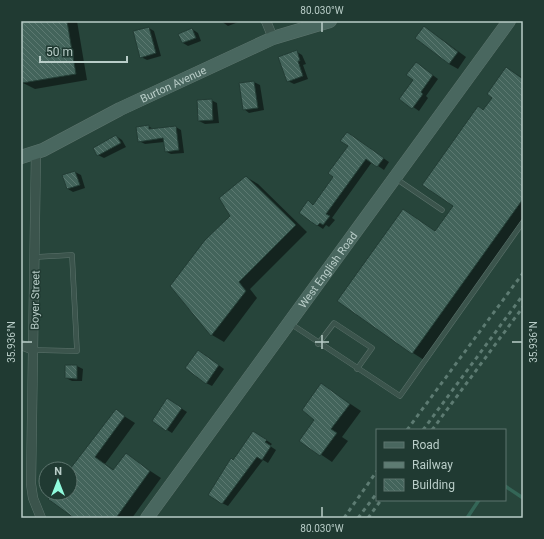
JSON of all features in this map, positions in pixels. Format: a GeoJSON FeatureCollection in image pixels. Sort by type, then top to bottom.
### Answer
{"type":"FeatureCollection","features":[{"type":"Feature","properties":{"kind":"main road","name":"Burton Avenue"},"geometry":{"type":"LineString","coordinates":[[21,157],[36,152],[120,109],[272,38],[330,21]]}},
{"type":"Feature","properties":{"kind":"main road","name":"West English Road"},"geometry":{"type":"LineString","coordinates":[[147,518],[509,21]]}},
{"type":"Feature","properties":{"kind":"street"},"geometry":{"type":"LineString","coordinates":[[266,21],[272,38]]}},
{"type":"Feature","properties":{"kind":"street","name":"Boyer Street"},"geometry":{"type":"LineString","coordinates":[[36,152],[31,484],[33,498],[41,518]]}},
{"type":"Feature","properties":{"kind":"street"},"geometry":{"type":"LineString","coordinates":[[21,345],[34,350]]}},
{"type":"Feature","properties":{"kind":"lane"},"geometry":{"type":"LineString","coordinates":[[396,178],[442,210]]}},
{"type":"Feature","properties":{"kind":"lane"},"geometry":{"type":"LineString","coordinates":[[289,323],[318,344],[400,396],[523,222]]}},
{"type":"Feature","properties":{"kind":"lane"},"geometry":{"type":"LineString","coordinates":[[34,350],[77,351],[72,255],[35,257]]}},
{"type":"Feature","properties":{"kind":"lane"},"geometry":{"type":"LineString","coordinates":[[318,344],[334,323],[372,348],[357,369]]}},
{"type":"Feature","properties":{"kind":"building"},"geometry":{"type":"Polygon","coordinates":[[[21,21],[67,21],[76,74],[22,83],[21,21]]]}},
{"type":"Feature","properties":{"kind":"building"},"geometry":{"type":"Polygon","coordinates":[[[424,26],[458,52],[449,64],[415,38],[424,26]]]}},
{"type":"Feature","properties":{"kind":"building"},"geometry":{"type":"Polygon","coordinates":[[[149,27],[156,53],[140,58],[133,31],[149,27]]]}},
{"type":"Feature","properties":{"kind":"building"},"geometry":{"type":"Polygon","coordinates":[[[192,28],[196,38],[182,43],[178,34],[192,28]]]}},
{"type":"Feature","properties":{"kind":"building"},"geometry":{"type":"Polygon","coordinates":[[[297,50],[300,61],[298,61],[303,76],[287,82],[278,57],[297,50]]]}},
{"type":"Feature","properties":{"kind":"building"},"geometry":{"type":"Polygon","coordinates":[[[416,62],[433,75],[421,92],[423,94],[412,109],[399,99],[413,80],[406,75],[416,62]]]}},
{"type":"Feature","properties":{"kind":"building"},"geometry":{"type":"Polygon","coordinates":[[[506,67],[523,79],[523,199],[412,354],[337,301],[403,209],[435,231],[453,206],[422,185],[478,106],[483,110],[492,98],[487,94],[506,67]]]}},
{"type":"Feature","properties":{"kind":"building"},"geometry":{"type":"Polygon","coordinates":[[[254,81],[258,108],[243,110],[239,83],[254,81]]]}},
{"type":"Feature","properties":{"kind":"building"},"geometry":{"type":"Polygon","coordinates":[[[212,99],[213,120],[198,121],[197,100],[212,99]]]}},
{"type":"Feature","properties":{"kind":"building"},"geometry":{"type":"Polygon","coordinates":[[[149,125],[149,129],[176,126],[179,150],[165,152],[163,138],[138,142],[136,127],[149,125]]]}},
{"type":"Feature","properties":{"kind":"building"},"geometry":{"type":"Polygon","coordinates":[[[347,132],[384,158],[377,167],[366,159],[326,214],[330,216],[323,225],[320,223],[317,226],[299,213],[308,200],[313,205],[333,177],[328,173],[348,146],[340,141],[347,132]]]}},
{"type":"Feature","properties":{"kind":"building"},"geometry":{"type":"Polygon","coordinates":[[[116,135],[121,143],[97,156],[93,148],[116,135]]]}},
{"type":"Feature","properties":{"kind":"building"},"geometry":{"type":"Polygon","coordinates":[[[75,171],[80,185],[67,189],[62,175],[75,171]]]}},
{"type":"Feature","properties":{"kind":"building"},"geometry":{"type":"Polygon","coordinates":[[[246,176],[296,225],[239,282],[246,291],[211,336],[170,286],[205,240],[230,216],[219,198],[246,176]]]}},
{"type":"Feature","properties":{"kind":"building"},"geometry":{"type":"Polygon","coordinates":[[[198,350],[219,365],[206,384],[185,368],[198,350]]]}},
{"type":"Feature","properties":{"kind":"building"},"geometry":{"type":"Polygon","coordinates":[[[65,365],[77,365],[77,379],[65,378],[65,365]]]}},
{"type":"Feature","properties":{"kind":"building"},"geometry":{"type":"Polygon","coordinates":[[[321,383],[350,404],[331,429],[337,433],[320,456],[299,441],[314,420],[302,410],[321,383]]]}},
{"type":"Feature","properties":{"kind":"building"},"geometry":{"type":"Polygon","coordinates":[[[167,398],[182,408],[166,431],[152,421],[167,398]]]}},
{"type":"Feature","properties":{"kind":"building"},"geometry":{"type":"Polygon","coordinates":[[[116,409],[125,416],[95,457],[113,470],[126,453],[150,471],[116,518],[74,518],[51,501],[78,501],[78,461],[76,461],[116,409]]]}},
{"type":"Feature","properties":{"kind":"building"},"geometry":{"type":"Polygon","coordinates":[[[253,431],[267,440],[265,442],[271,446],[262,460],[257,457],[222,504],[208,495],[231,458],[233,460],[253,431]]]}},
{"type":"Feature","properties":{"kind":"waterway"},"geometry":{"type":"LineString","coordinates":[[506,487],[523,498]]}},
{"type":"Feature","properties":{"kind":"waterway"},"geometry":{"type":"LineString","coordinates":[[467,518],[478,501]]}},
{"type":"Feature","properties":{"kind":"railway"},"geometry":{"type":"LineString","coordinates":[[408,429],[523,273]]}},
{"type":"Feature","properties":{"kind":"railway"},"geometry":{"type":"LineString","coordinates":[[424,429],[523,295]]}},
{"type":"Feature","properties":{"kind":"railway"},"geometry":{"type":"LineString","coordinates":[[433,429],[523,307]]}},
{"type":"Feature","properties":{"kind":"railway"},"geometry":{"type":"LineString","coordinates":[[344,518],[376,472]]}},
{"type":"Feature","properties":{"kind":"railway"},"geometry":{"type":"LineString","coordinates":[[358,518],[376,494]]}},
{"type":"Feature","properties":{"kind":"railway"},"geometry":{"type":"LineString","coordinates":[[368,518],[380,501]]}}]}
